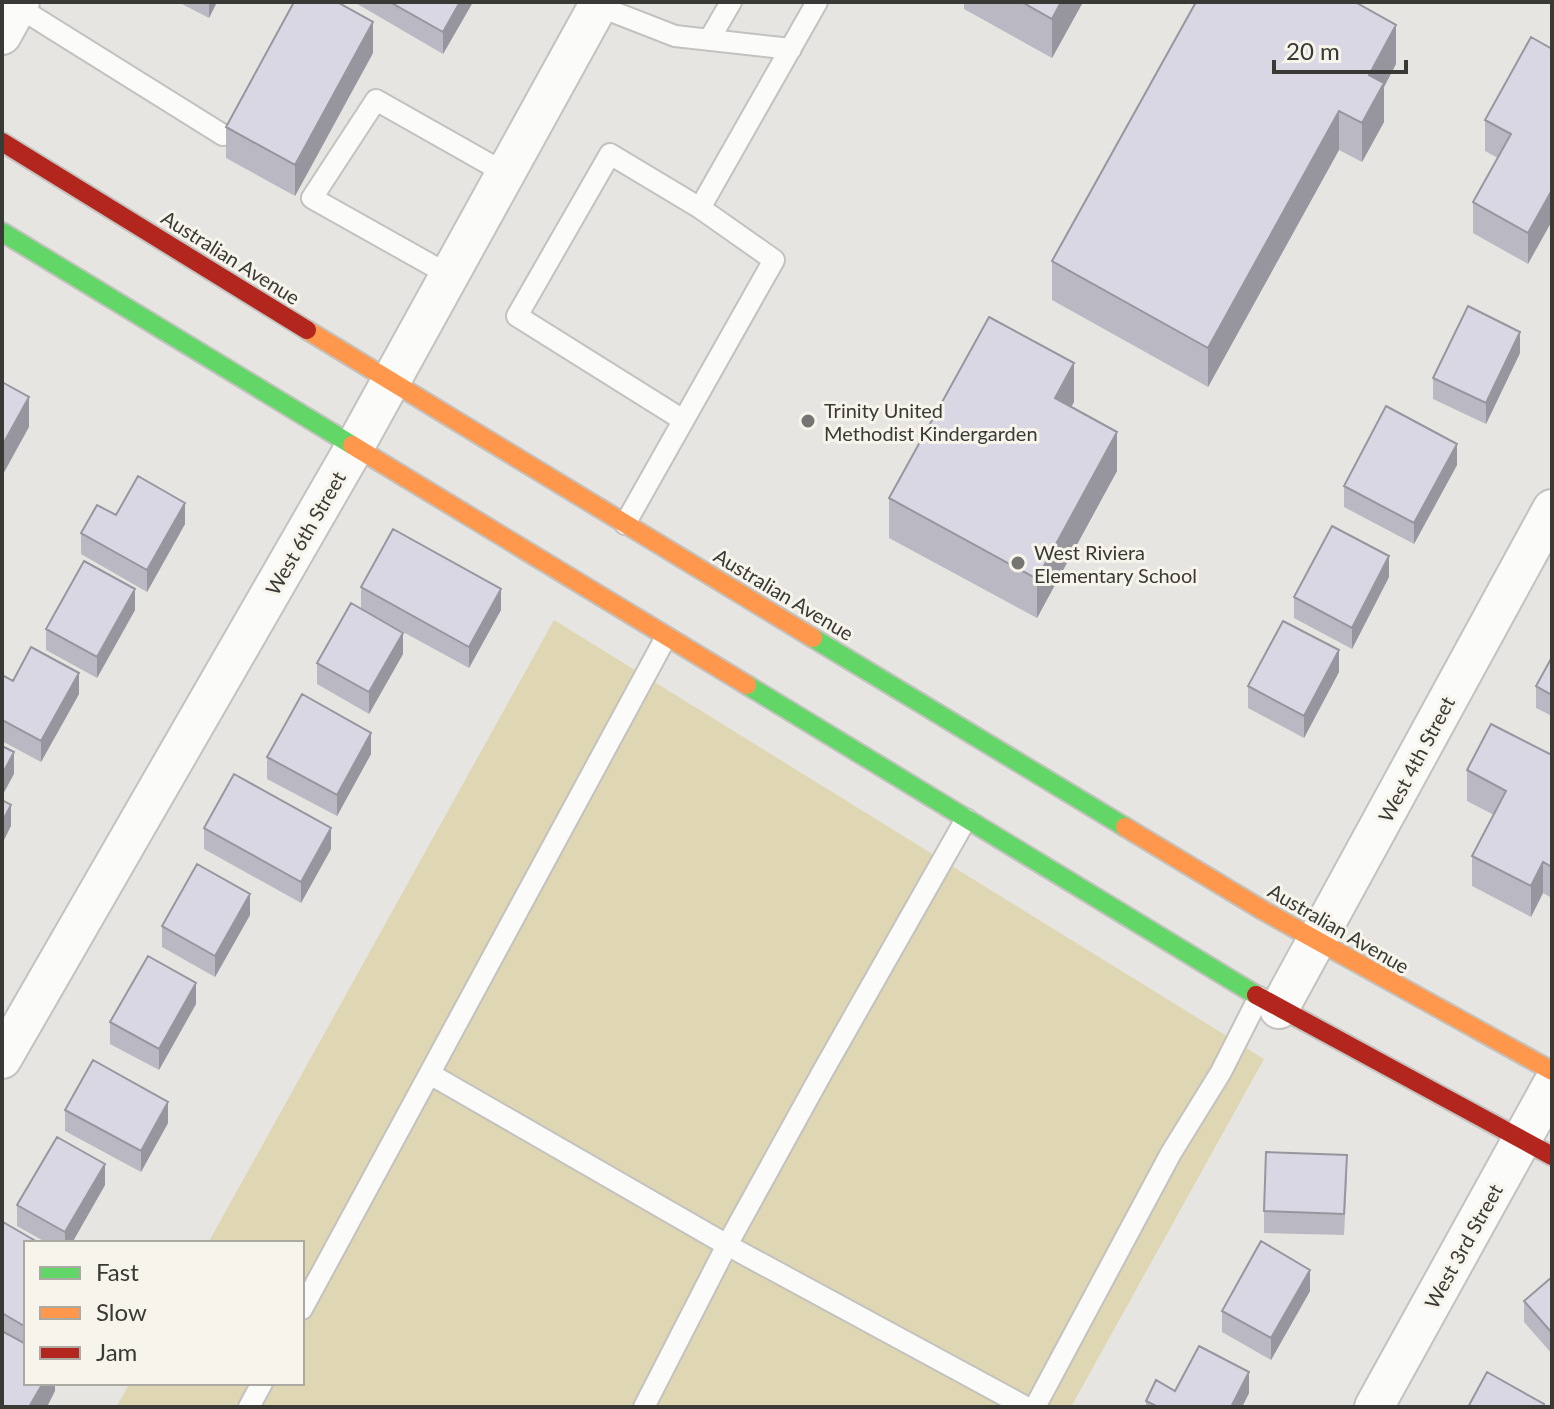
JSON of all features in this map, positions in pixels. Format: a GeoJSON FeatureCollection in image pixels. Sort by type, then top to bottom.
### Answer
{"type":"FeatureCollection","features":[{"type":"Feature","properties":{"kind":"main road","name":"Australian Avenue"},"geometry":{"type":"LineString","coordinates":[[2,142],[625,524],[1317,942],[1552,1071]]}},
{"type":"Feature","properties":{"kind":"main road"},"geometry":{"type":"LineString","coordinates":[[2,232],[1269,1003],[1537,1148]]}},
{"type":"Feature","properties":{"kind":"street","name":"West 6th Street"},"geometry":{"type":"LineString","coordinates":[[2,1059],[354,448],[599,4]]}},
{"type":"Feature","properties":{"kind":"street","name":"West 4th Street"},"geometry":{"type":"LineString","coordinates":[[1269,1003],[1317,942],[1552,509]]}},
{"type":"Feature","properties":{"kind":"street","name":"West 3rd Street"},"geometry":{"type":"LineString","coordinates":[[1374,1407],[1537,1148],[1552,1085]]}},
{"type":"Feature","properties":{"kind":"lane"},"geometry":{"type":"LineString","coordinates":[[709,40],[731,2]]}},
{"type":"Feature","properties":{"kind":"lane"},"geometry":{"type":"LineString","coordinates":[[700,208],[817,2]]}},
{"type":"Feature","properties":{"kind":"lane"},"geometry":{"type":"LineString","coordinates":[[599,4],[675,36],[791,49]]}},
{"type":"Feature","properties":{"kind":"lane"},"geometry":{"type":"LineString","coordinates":[[13,15],[223,135]]}},
{"type":"Feature","properties":{"kind":"lane"},"geometry":{"type":"LineString","coordinates":[[449,275],[312,198],[376,100],[505,173]]}},
{"type":"Feature","properties":{"kind":"lane"},"geometry":{"type":"LineString","coordinates":[[625,524],[774,260],[700,208],[610,154],[517,316],[683,420]]}},
{"type":"Feature","properties":{"kind":"lane"},"geometry":{"type":"LineString","coordinates":[[304,1305],[666,637]]}},
{"type":"Feature","properties":{"kind":"lane"},"geometry":{"type":"LineString","coordinates":[[644,1407],[727,1245],[966,819]]}},
{"type":"Feature","properties":{"kind":"lane"},"geometry":{"type":"LineString","coordinates":[[1035,1407],[1171,1153],[1221,1072],[1269,1003]]}},
{"type":"Feature","properties":{"kind":"lane"},"geometry":{"type":"LineString","coordinates":[[430,1074],[727,1245],[1026,1407]]}},
{"type":"Feature","properties":{"kind":"lane"},"geometry":{"type":"LineString","coordinates":[[249,1407],[261,1385]]}},
{"type":"Feature","properties":{"kind":"shaded area"},"geometry":{"type":"Polygon","coordinates":[[[554,620],[1264,1059],[1071,1407],[116,1407],[129,1385],[304,1385],[304,1241],[209,1241],[554,620]]]}},
{"type":"Feature","properties":{"kind":"building"},"geometry":{"type":"Polygon","coordinates":[[[294,2],[337,2],[373,22],[295,165],[226,127],[294,2]]]}},
{"type":"Feature","properties":{"kind":"building"},"geometry":{"type":"Polygon","coordinates":[[[390,2],[460,2],[443,32],[390,2]]]}},
{"type":"Feature","properties":{"kind":"building"},"geometry":{"type":"Polygon","coordinates":[[[1022,2],[1061,2],[1052,19],[1022,2]]]}},
{"type":"Feature","properties":{"kind":"building"},"geometry":{"type":"Polygon","coordinates":[[[1196,2],[1355,2],[1396,25],[1369,75],[1384,83],[1362,123],[1339,111],[1208,348],[1052,261],[1196,2]]]}},
{"type":"Feature","properties":{"kind":"building"},"geometry":{"type":"Polygon","coordinates":[[[1531,37],[1552,49],[1552,190],[1528,233],[1473,202],[1511,134],[1485,120],[1531,37]]]}},
{"type":"Feature","properties":{"kind":"building"},"geometry":{"type":"Polygon","coordinates":[[[1468,306],[1520,332],[1486,403],[1433,378],[1468,306]]]}},
{"type":"Feature","properties":{"kind":"building"},"geometry":{"type":"Polygon","coordinates":[[[989,317],[1074,363],[1055,398],[1117,432],[1037,579],[889,498],[989,317]]]}},
{"type":"Feature","properties":{"kind":"building"},"geometry":{"type":"Polygon","coordinates":[[[2,382],[29,397],[2,446],[2,382]]]}},
{"type":"Feature","properties":{"kind":"building"},"geometry":{"type":"Polygon","coordinates":[[[1386,406],[1457,444],[1414,523],[1344,486],[1386,406]]]}},
{"type":"Feature","properties":{"kind":"building"},"geometry":{"type":"Polygon","coordinates":[[[138,476],[185,503],[147,570],[81,533],[97,505],[116,515],[138,476]]]}},
{"type":"Feature","properties":{"kind":"building"},"geometry":{"type":"Polygon","coordinates":[[[1332,526],[1389,556],[1352,628],[1294,597],[1332,526]]]}},
{"type":"Feature","properties":{"kind":"building"},"geometry":{"type":"Polygon","coordinates":[[[393,529],[501,589],[469,647],[361,587],[393,529]]]}},
{"type":"Feature","properties":{"kind":"building"},"geometry":{"type":"Polygon","coordinates":[[[84,561],[135,589],[97,657],[46,629],[84,561]]]}},
{"type":"Feature","properties":{"kind":"building"},"geometry":{"type":"Polygon","coordinates":[[[351,603],[403,633],[369,692],[317,663],[351,603]]]}},
{"type":"Feature","properties":{"kind":"building"},"geometry":{"type":"Polygon","coordinates":[[[1283,621],[1339,650],[1304,716],[1248,686],[1283,621]]]}},
{"type":"Feature","properties":{"kind":"building"},"geometry":{"type":"Polygon","coordinates":[[[31,647],[79,673],[41,741],[2,720],[2,675],[13,681],[31,647]]]}},
{"type":"Feature","properties":{"kind":"building"},"geometry":{"type":"Polygon","coordinates":[[[1552,657],[1552,695],[1536,686],[1552,657]]]}},
{"type":"Feature","properties":{"kind":"building"},"geometry":{"type":"Polygon","coordinates":[[[302,694],[371,733],[337,795],[267,757],[302,694]]]}},
{"type":"Feature","properties":{"kind":"building"},"geometry":{"type":"Polygon","coordinates":[[[1491,724],[1552,755],[1552,867],[1543,862],[1531,886],[1472,856],[1506,791],[1467,770],[1491,724]]]}},
{"type":"Feature","properties":{"kind":"building"},"geometry":{"type":"Polygon","coordinates":[[[2,746],[14,752],[2,775],[2,746]]]}},
{"type":"Feature","properties":{"kind":"building"},"geometry":{"type":"Polygon","coordinates":[[[234,774],[331,828],[301,882],[204,828],[234,774]]]}},
{"type":"Feature","properties":{"kind":"building"},"geometry":{"type":"Polygon","coordinates":[[[2,800],[11,805],[2,822],[2,800]]]}},
{"type":"Feature","properties":{"kind":"building"},"geometry":{"type":"Polygon","coordinates":[[[197,864],[250,894],[215,956],[162,926],[197,864]]]}},
{"type":"Feature","properties":{"kind":"building"},"geometry":{"type":"Polygon","coordinates":[[[148,956],[196,983],[159,1049],[110,1022],[148,956]]]}},
{"type":"Feature","properties":{"kind":"building"},"geometry":{"type":"Polygon","coordinates":[[[93,1060],[168,1102],[141,1151],[65,1110],[93,1060]]]}},
{"type":"Feature","properties":{"kind":"building"},"geometry":{"type":"Polygon","coordinates":[[[57,1137],[105,1164],[65,1232],[17,1205],[57,1137]]]}},
{"type":"Feature","properties":{"kind":"building"},"geometry":{"type":"Polygon","coordinates":[[[1266,1152],[1347,1155],[1344,1214],[1264,1211],[1266,1152]]]}},
{"type":"Feature","properties":{"kind":"building"},"geometry":{"type":"Polygon","coordinates":[[[3,1222],[36,1241],[24,1241],[24,1326],[2,1313],[3,1222]]]}},
{"type":"Feature","properties":{"kind":"building"},"geometry":{"type":"Polygon","coordinates":[[[1261,1241],[1310,1270],[1271,1338],[1222,1311],[1261,1241]]]}},
{"type":"Feature","properties":{"kind":"building"},"geometry":{"type":"Polygon","coordinates":[[[1552,1277],[1552,1333],[1524,1301],[1552,1277]]]}},
{"type":"Feature","properties":{"kind":"building"},"geometry":{"type":"Polygon","coordinates":[[[2,1331],[24,1343],[24,1385],[42,1385],[29,1407],[2,1407],[2,1331]]]}},
{"type":"Feature","properties":{"kind":"building"},"geometry":{"type":"Polygon","coordinates":[[[1199,1346],[1249,1372],[1231,1407],[1158,1407],[1146,1401],[1156,1380],[1175,1391],[1199,1346]]]}},
{"type":"Feature","properties":{"kind":"building"},"geometry":{"type":"Polygon","coordinates":[[[1487,1372],[1544,1404],[1543,1407],[1468,1407],[1487,1372]]]}},
{"type":"Feature","properties":{"kind":"traffic: fast"},"geometry":{"type":"LineString","coordinates":[[2,232],[352,445]]}},
{"type":"Feature","properties":{"kind":"traffic: fast"},"geometry":{"type":"LineString","coordinates":[[813,638],[1125,827]]}},
{"type":"Feature","properties":{"kind":"traffic: fast"},"geometry":{"type":"LineString","coordinates":[[747,685],[1256,995]]}},
{"type":"Feature","properties":{"kind":"traffic: slow"},"geometry":{"type":"LineString","coordinates":[[307,330],[813,638]]}},
{"type":"Feature","properties":{"kind":"traffic: slow"},"geometry":{"type":"LineString","coordinates":[[352,445],[747,685]]}},
{"type":"Feature","properties":{"kind":"traffic: slow"},"geometry":{"type":"LineString","coordinates":[[1125,827],[1264,911],[1552,1071]]}},
{"type":"Feature","properties":{"kind":"traffic: jam"},"geometry":{"type":"LineString","coordinates":[[2,142],[307,330]]}},
{"type":"Feature","properties":{"kind":"traffic: jam"},"geometry":{"type":"LineString","coordinates":[[1256,995],[1552,1156]]}},
{"type":"Feature","properties":{"kind":"place","name":"Trinity United Methodist Kindergarden"},"geometry":{"type":"Point","coordinates":[808,421]}},
{"type":"Feature","properties":{"kind":"place","name":"West Riviera Elementary School"},"geometry":{"type":"Point","coordinates":[1018,563]}}]}
